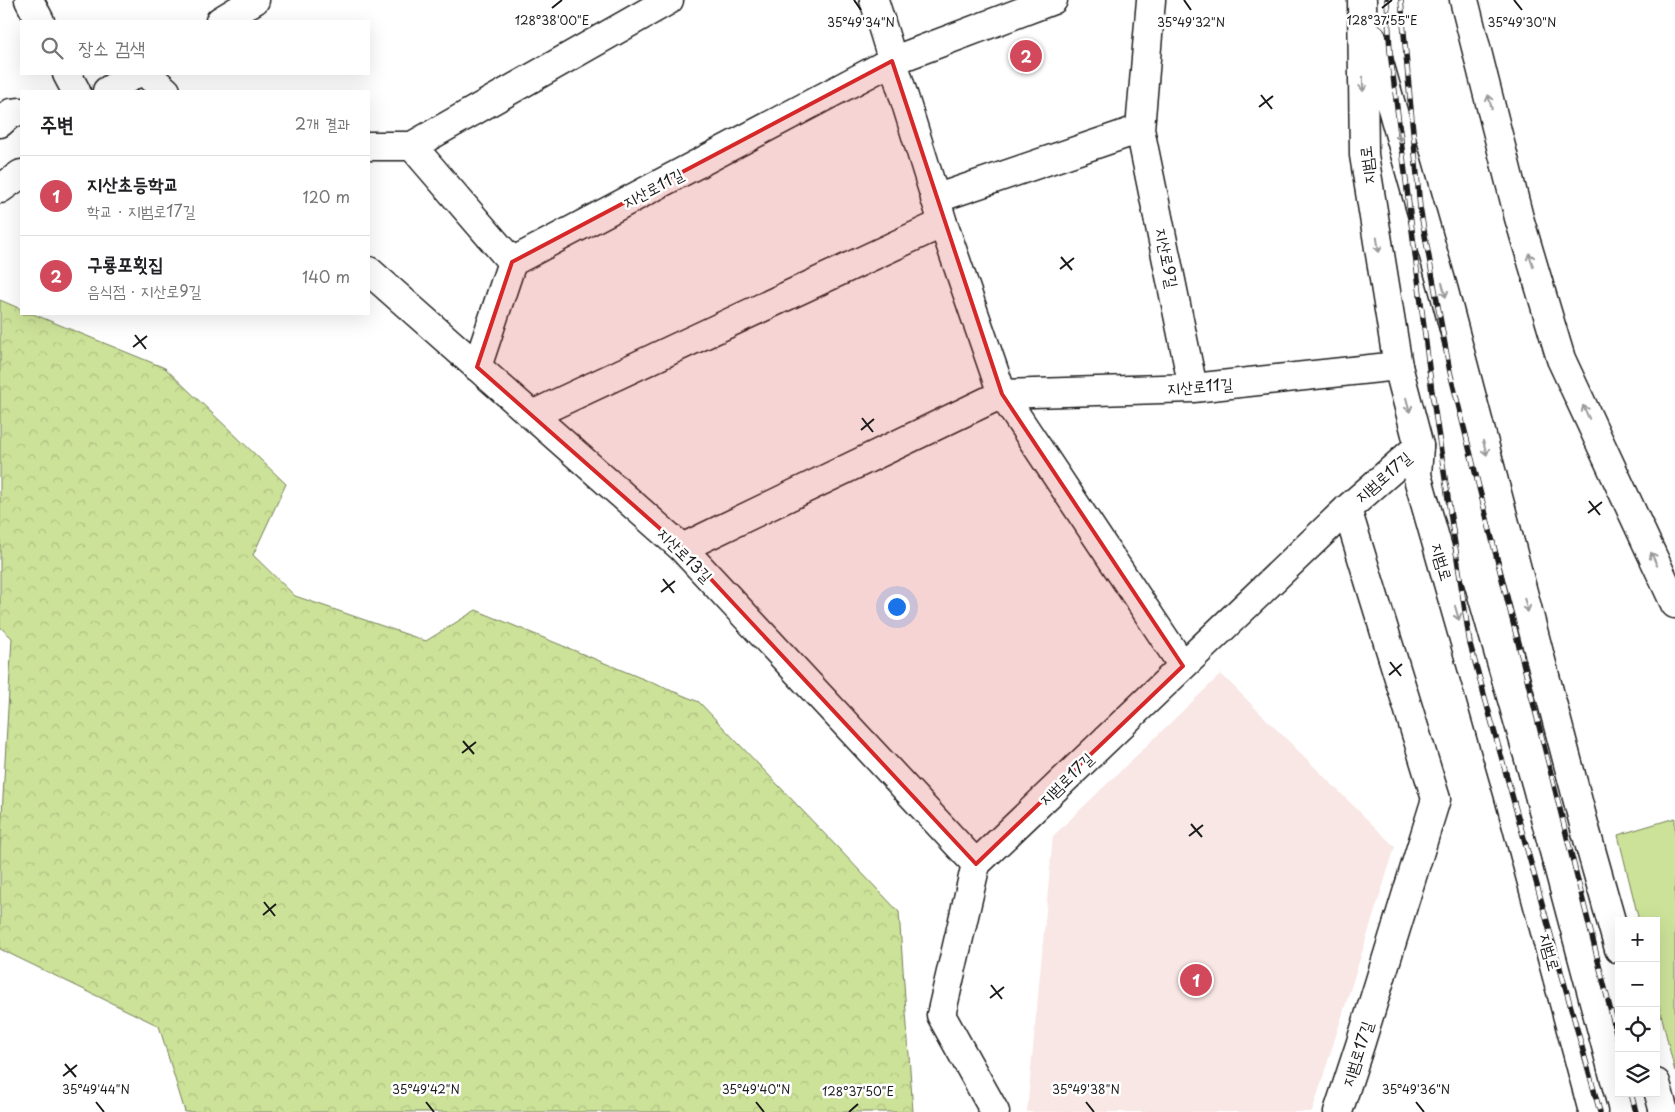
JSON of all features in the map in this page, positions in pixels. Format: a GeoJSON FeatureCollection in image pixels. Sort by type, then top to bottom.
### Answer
{"type":"FeatureCollection","features":[{"type":"Feature","properties":{"kind":"street"},"geometry":{"type":"LineString","coordinates":[[29,0],[39,20]]}},
{"type":"Feature","properties":{"kind":"street"},"geometry":{"type":"LineString","coordinates":[[222,20],[255,0]]}},
{"type":"Feature","properties":{"kind":"street"},"geometry":{"type":"LineString","coordinates":[[370,146],[412,146],[669,0]]}},
{"type":"Feature","properties":{"kind":"street"},"geometry":{"type":"LineString","coordinates":[[874,0],[939,211],[1002,394],[1183,666]]}},
{"type":"Feature","properties":{"kind":"street"},"geometry":{"type":"LineString","coordinates":[[892,62],[1053,0]]}},
{"type":"Feature","properties":{"kind":"street","name":"지산로9길"},"geometry":{"type":"LineString","coordinates":[[1151,0],[1140,129],[1193,388]]}},
{"type":"Feature","properties":{"kind":"street"},"geometry":{"type":"LineString","coordinates":[[1464,0],[1519,218],[1561,359],[1675,604]]}},
{"type":"Feature","properties":{"kind":"street"},"geometry":{"type":"LineString","coordinates":[[1362,2],[1444,291],[1586,832],[1615,935]]}},
{"type":"Feature","properties":{"kind":"street","name":"지범로"},"geometry":{"type":"LineString","coordinates":[[1362,2],[1364,155],[1398,366],[1419,446],[1417,475],[1508,793],[1593,1112]]}},
{"type":"Feature","properties":{"kind":"street","name":"지산로11길"},"geometry":{"type":"LineString","coordinates":[[512,262],[892,62]]}},
{"type":"Feature","properties":{"kind":"street"},"geometry":{"type":"LineString","coordinates":[[68,75],[75,90]]}},
{"type":"Feature","properties":{"kind":"street"},"geometry":{"type":"LineString","coordinates":[[109,90],[133,75]]}},
{"type":"Feature","properties":{"kind":"street"},"geometry":{"type":"LineString","coordinates":[[148,75],[165,90]]}},
{"type":"Feature","properties":{"kind":"street"},"geometry":{"type":"LineString","coordinates":[[0,123],[12,113],[20,112]]}},
{"type":"Feature","properties":{"kind":"street"},"geometry":{"type":"LineString","coordinates":[[532,415],[939,211],[1140,129]]}},
{"type":"Feature","properties":{"kind":"street"},"geometry":{"type":"LineString","coordinates":[[412,146],[512,262],[477,367]]}},
{"type":"Feature","properties":{"kind":"street"},"geometry":{"type":"LineString","coordinates":[[0,189],[20,175]]}},
{"type":"Feature","properties":{"kind":"street","name":"지산로13길"},"geometry":{"type":"LineString","coordinates":[[370,272],[682,548],[976,864]]}},
{"type":"Feature","properties":{"kind":"street","name":"지산로11길"},"geometry":{"type":"LineString","coordinates":[[682,548],[1002,394],[1193,388],[1398,366]]}},
{"type":"Feature","properties":{"kind":"street","name":"지범로17길"},"geometry":{"type":"LineString","coordinates":[[976,864],[1347,508],[1419,446]]}},
{"type":"Feature","properties":{"kind":"street","name":"지범로17길"},"geometry":{"type":"LineString","coordinates":[[1338,1112],[1436,799],[1347,508]]}},
{"type":"Feature","properties":{"kind":"street"},"geometry":{"type":"LineString","coordinates":[[976,864],[941,1015],[996,1112]]}},
{"type":"Feature","properties":{"kind":"street"},"geometry":{"type":"LineString","coordinates":[[1660,1097],[1664,1112]]}},
{"type":"Feature","properties":{"kind":"highlighted area"},"geometry":{"type":"Polygon","coordinates":[[[892,61],[1002,394],[1183,666],[976,864],[682,548],[477,367],[512,262],[892,61]]]}},
{"type":"Feature","properties":{"kind":"shaded area"},"geometry":{"type":"Polygon","coordinates":[[[1221,674],[1395,847],[1312,1112],[1027,1112],[1053,836],[1221,674]]]}},
{"type":"Feature","properties":{"kind":"green space"},"geometry":{"type":"Polygon","coordinates":[[[0,300],[20,309],[20,315],[35,315],[165,368],[286,484],[253,555],[295,596],[426,641],[476,610],[699,702],[899,912],[913,1112],[185,1112],[159,1026],[0,949],[0,850],[12,638],[0,627],[0,300]]]}},
{"type":"Feature","properties":{"kind":"green space"},"geometry":{"type":"Polygon","coordinates":[[[1675,818],[1675,1072],[1660,1010],[1660,917],[1638,917],[1618,835],[1675,818]]]}},
{"type":"Feature","properties":{"kind":"railway"},"geometry":{"type":"LineString","coordinates":[[1387,0],[1390,51],[1432,392],[1470,644],[1600,1112]]}},
{"type":"Feature","properties":{"kind":"railway"},"geometry":{"type":"LineString","coordinates":[[1401,0],[1420,208],[1450,372],[1615,1028]]}},
{"type":"Feature","properties":{"kind":"railway"},"geometry":{"type":"LineString","coordinates":[[1632,1097],[1636,1112]]}},
{"type":"Feature","properties":{"kind":"place","name":"구룡포횟집"},"geometry":{"type":"Point","coordinates":[1026,56]}},
{"type":"Feature","properties":{"kind":"place","name":"지산초등학교"},"geometry":{"type":"Point","coordinates":[1196,980]}}]}
